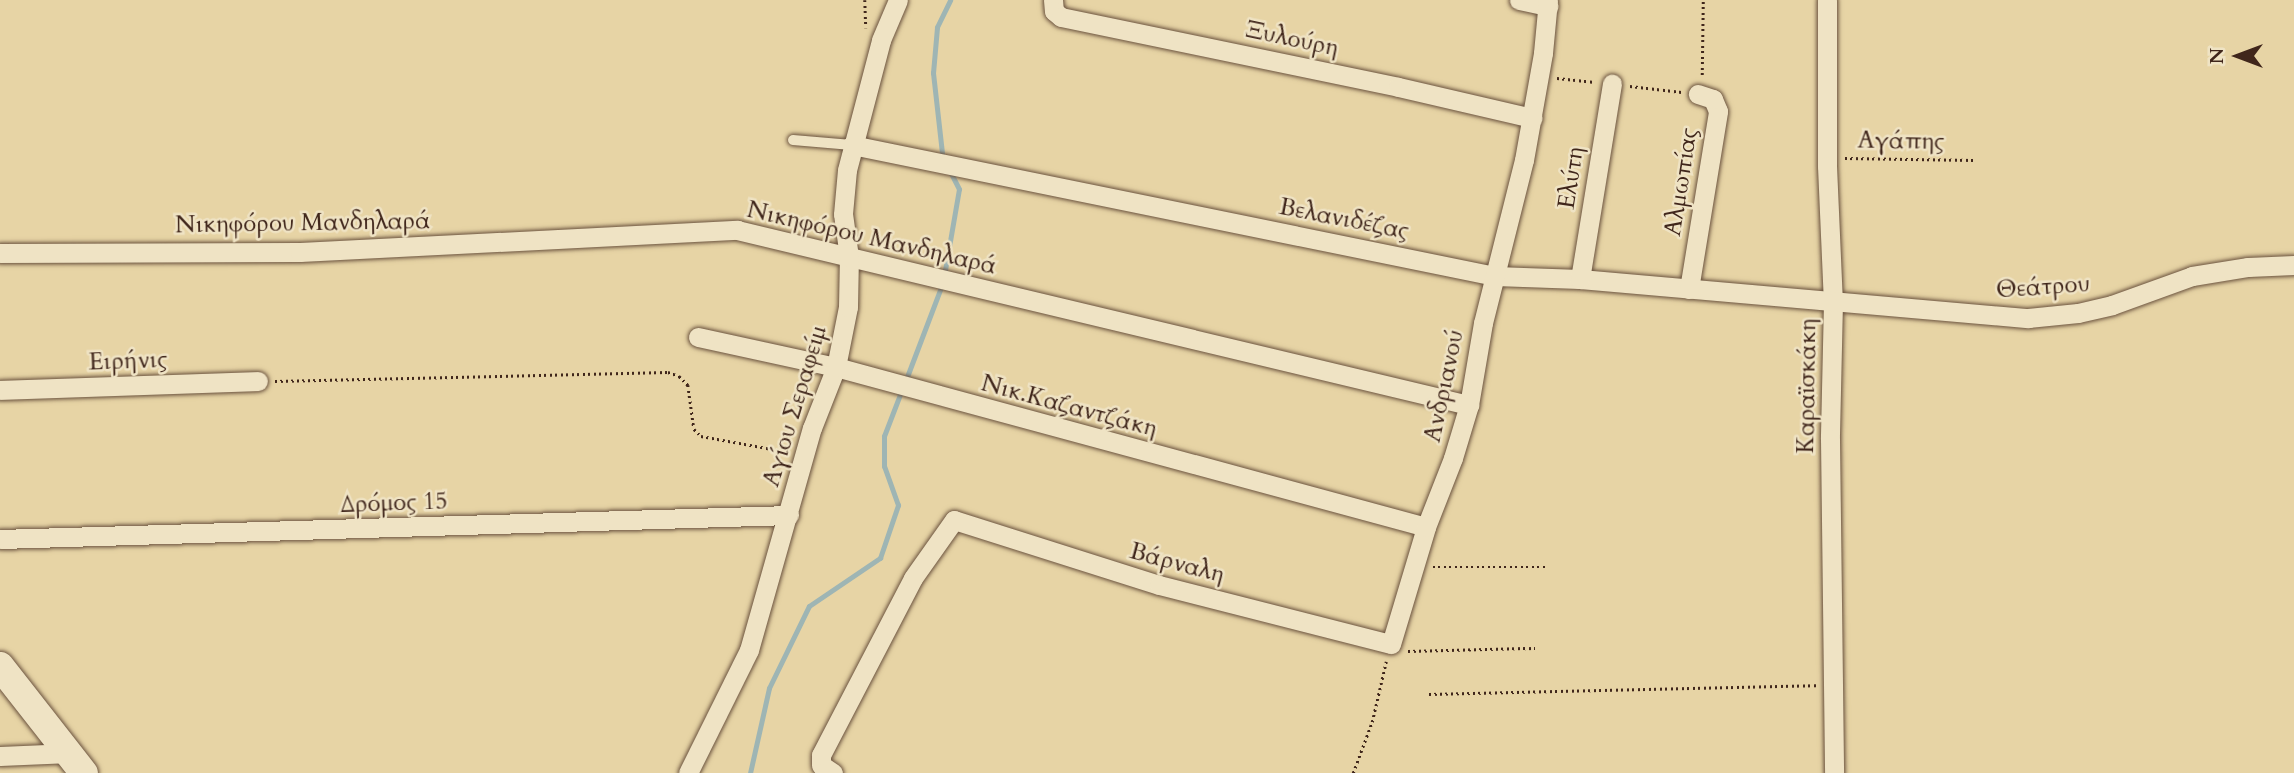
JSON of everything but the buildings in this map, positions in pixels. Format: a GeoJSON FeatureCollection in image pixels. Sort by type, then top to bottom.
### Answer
{"type":"FeatureCollection","features":[{"type":"Feature","properties":{"kind":"street","name":"Αγίου Σεραφείμ"},"geometry":{"type":"LineString","coordinates":[[688,773],[749,650],[789,516],[804,455],[835,368],[848,307],[849,257],[843,214],[852,145],[881,40],[898,0]]}},
{"type":"Feature","properties":{"kind":"street","name":"Ξυλούρη"},"geometry":{"type":"LineString","coordinates":[[1053,0],[1054,11],[1061,17],[1398,87],[1532,118]]}},
{"type":"Feature","properties":{"kind":"street"},"geometry":{"type":"LineString","coordinates":[[1519,0],[1548,3]]}},
{"type":"Feature","properties":{"kind":"street","name":"Καραϊσκάκη"},"geometry":{"type":"LineString","coordinates":[[1827,0],[1827,157],[1833,302],[1830,439],[1834,773]]}},
{"type":"Feature","properties":{"kind":"street","name":"Ανδριανού"},"geometry":{"type":"LineString","coordinates":[[1391,644],[1426,527],[1453,458],[1469,405],[1483,323],[1532,118],[1548,3]]}},
{"type":"Feature","properties":{"kind":"street","name":"Ελύτη"},"geometry":{"type":"LineString","coordinates":[[1580,279],[1612,84]]}},
{"type":"Feature","properties":{"kind":"street","name":"Αλμωπίας"},"geometry":{"type":"LineString","coordinates":[[1689,289],[1718,111],[1713,99],[1698,94]]}},
{"type":"Feature","properties":{"kind":"street","name":"Βελανιδέζας"},"geometry":{"type":"LineString","coordinates":[[852,145],[1495,276],[1580,279],[1833,302]]}},
{"type":"Feature","properties":{"kind":"street","name":"Νικηφόρου Μανδηλαρά"},"geometry":{"type":"LineString","coordinates":[[0,253],[300,252],[737,230],[1469,405]]}},
{"type":"Feature","properties":{"kind":"street","name":"Θεάτρου"},"geometry":{"type":"LineString","coordinates":[[1833,302],[2028,318],[2078,313],[2112,305],[2192,276],[2248,267],[2294,265]]}},
{"type":"Feature","properties":{"kind":"street","name":"Νικ.Καζαντζάκη"},"geometry":{"type":"LineString","coordinates":[[698,337],[835,368],[1426,527]]}},
{"type":"Feature","properties":{"kind":"street","name":"Ειρήνις"},"geometry":{"type":"LineString","coordinates":[[0,390],[258,381]]}},
{"type":"Feature","properties":{"kind":"street","name":"Δρόμος 15"},"geometry":{"type":"LineString","coordinates":[[0,539],[789,516]]}},
{"type":"Feature","properties":{"kind":"street","name":"Βάρναλη"},"geometry":{"type":"LineString","coordinates":[[833,773],[821,765],[821,755],[913,578],[954,520],[1159,585],[1391,644]]}},
{"type":"Feature","properties":{"kind":"street"},"geometry":{"type":"LineString","coordinates":[[0,666],[77,763]]}},
{"type":"Feature","properties":{"kind":"street"},"geometry":{"type":"LineString","coordinates":[[0,757],[77,763]]}},
{"type":"Feature","properties":{"kind":"lane"},"geometry":{"type":"LineString","coordinates":[[793,140],[852,145]]}},
{"type":"Feature","properties":{"kind":"path"},"geometry":{"type":"LineString","coordinates":[[1539,76],[1698,94],[1702,74],[1703,0]]}},
{"type":"Feature","properties":{"kind":"path","name":"Αγάπης"},"geometry":{"type":"LineString","coordinates":[[1827,157],[1975,160]]}},
{"type":"Feature","properties":{"kind":"path"},"geometry":{"type":"LineString","coordinates":[[258,381],[668,372],[679,376],[688,386],[694,429],[701,436],[804,455]]}},
{"type":"Feature","properties":{"kind":"path"},"geometry":{"type":"LineString","coordinates":[[1413,567],[1546,567]]}},
{"type":"Feature","properties":{"kind":"path"},"geometry":{"type":"LineString","coordinates":[[1353,773],[1371,722],[1391,644],[1410,652],[1535,648]]}},
{"type":"Feature","properties":{"kind":"path"},"geometry":{"type":"LineString","coordinates":[[1429,694],[1834,684]]}},
{"type":"Feature","properties":{"kind":"waterway"},"geometry":{"type":"LineString","coordinates":[[942,153],[933,73],[937,27],[950,0]]}},
{"type":"Feature","properties":{"kind":"waterway"},"geometry":{"type":"LineString","coordinates":[[945,270],[959,189],[950,171]]}},
{"type":"Feature","properties":{"kind":"waterway"},"geometry":{"type":"LineString","coordinates":[[905,382],[941,287]]}},
{"type":"Feature","properties":{"kind":"waterway"},"geometry":{"type":"LineString","coordinates":[[750,773],[769,688],[809,606],[880,558],[898,505],[884,466],[884,436],[902,389]]}}]}
